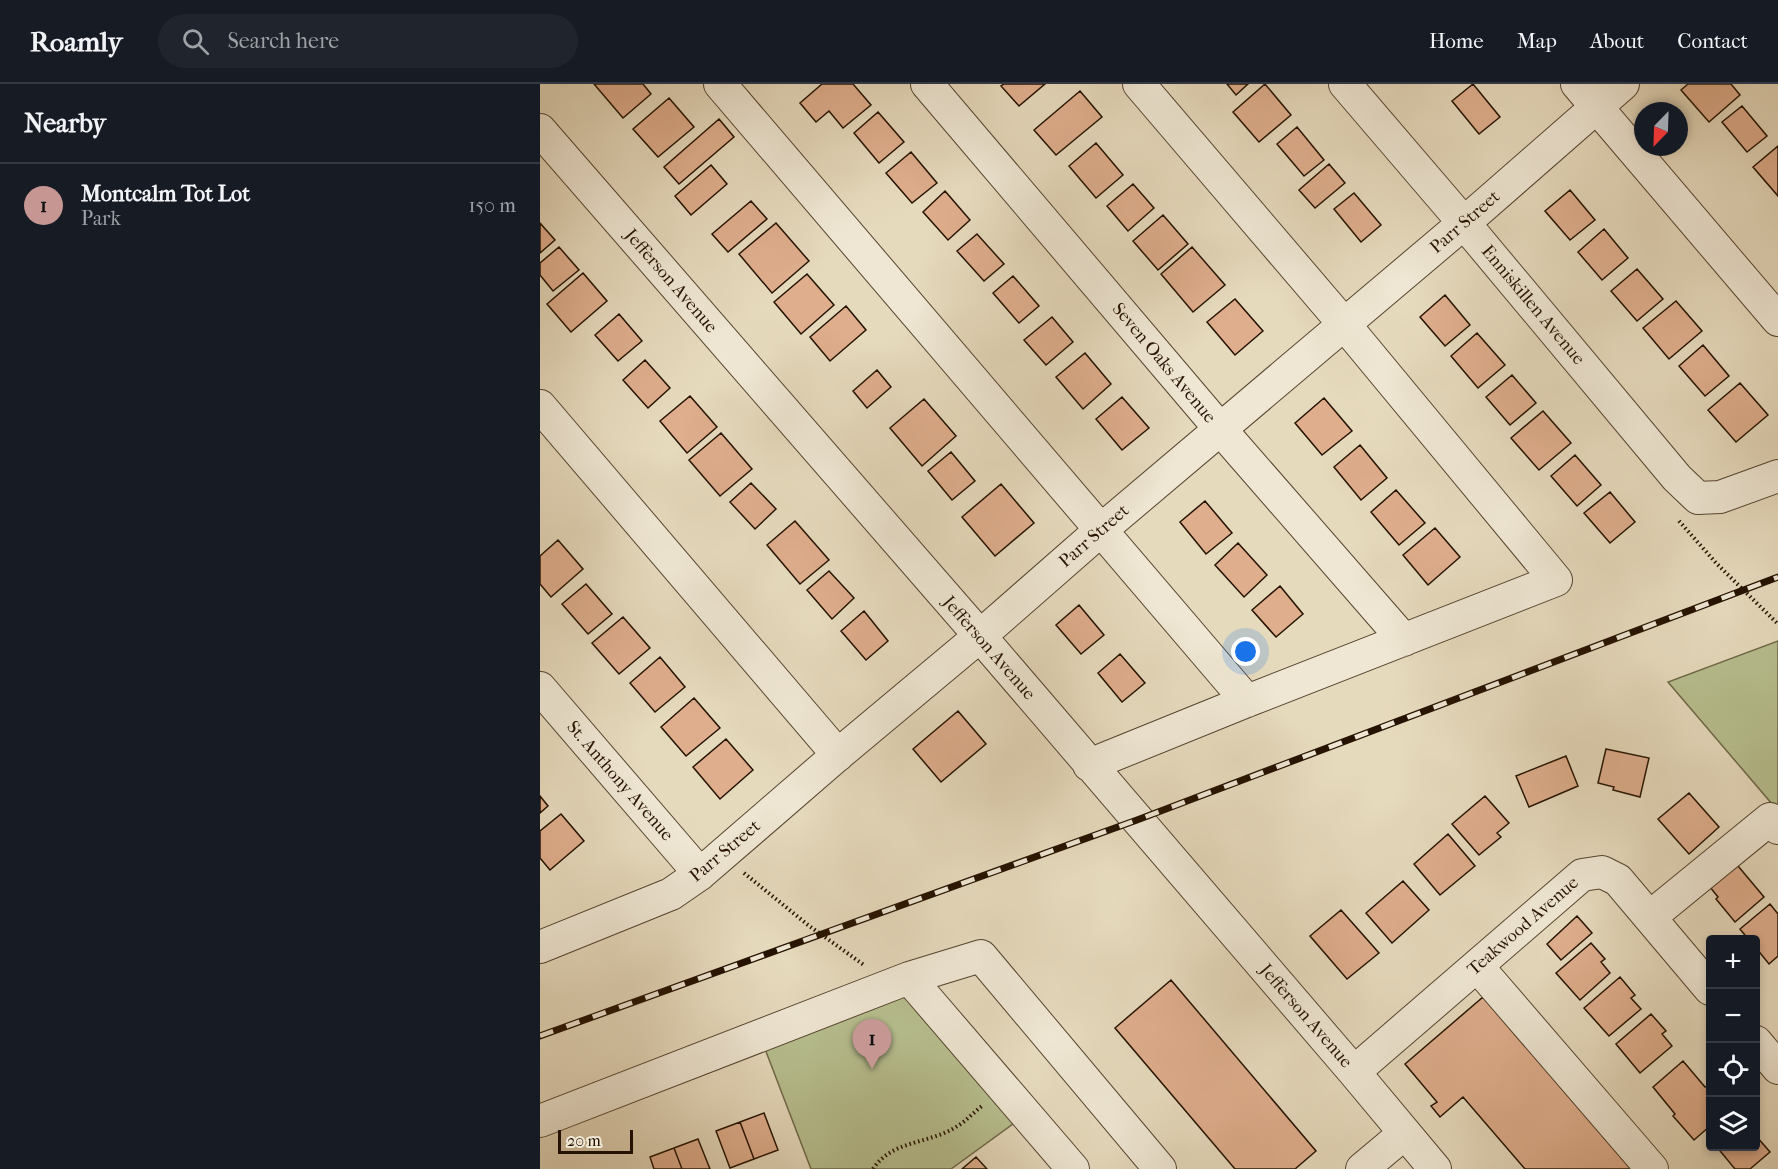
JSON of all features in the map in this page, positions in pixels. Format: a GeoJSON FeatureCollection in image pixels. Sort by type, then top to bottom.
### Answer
{"type":"FeatureCollection","features":[{"type":"Feature","properties":{"kind":"street"},"geometry":{"type":"LineString","coordinates":[[720,84],[1247,700]]}},
{"type":"Feature","properties":{"kind":"street","name":"Seven Oaks Avenue"},"geometry":{"type":"LineString","coordinates":[[927,84],[1221,430],[1404,640]]}},
{"type":"Feature","properties":{"kind":"street"},"geometry":{"type":"LineString","coordinates":[[1089,765],[1247,700],[1556,580],[1344,324],[1139,84]]}},
{"type":"Feature","properties":{"kind":"street","name":"Enniskillen Avenue"},"geometry":{"type":"LineString","coordinates":[[1345,84],[1677,478],[1686,506]]}},
{"type":"Feature","properties":{"kind":"street","name":"Parr Street"},"geometry":{"type":"LineString","coordinates":[[540,947],[671,894],[700,874],[1464,223],[1586,95],[1623,84]]}},
{"type":"Feature","properties":{"kind":"street"},"geometry":{"type":"LineString","coordinates":[[1586,95],[1778,320]]}},
{"type":"Feature","properties":{"kind":"street","name":"Jefferson Avenue"},"geometry":{"type":"LineString","coordinates":[[540,130],[980,636],[1435,1169]]}},
{"type":"Feature","properties":{"kind":"street"},"geometry":{"type":"LineString","coordinates":[[540,406],[838,755]]}},
{"type":"Feature","properties":{"kind":"street"},"geometry":{"type":"LineString","coordinates":[[1686,506],[1720,497],[1778,476]]}},
{"type":"Feature","properties":{"kind":"street","name":"St. Anthony Avenue"},"geometry":{"type":"LineString","coordinates":[[540,688],[700,874]]}},
{"type":"Feature","properties":{"kind":"street"},"geometry":{"type":"LineString","coordinates":[[1650,917],[1770,819],[1778,828]]}},
{"type":"Feature","properties":{"kind":"street","name":"Teakwood Avenue"},"geometry":{"type":"LineString","coordinates":[[1354,1072],[1582,875],[1602,872],[1618,880],[1706,984]]}},
{"type":"Feature","properties":{"kind":"street"},"geometry":{"type":"LineString","coordinates":[[540,1121],[900,982],[981,956],[1160,1169]]}},
{"type":"Feature","properties":{"kind":"street"},"geometry":{"type":"LineString","coordinates":[[1477,966],[1652,1169]]}},
{"type":"Feature","properties":{"kind":"street"},"geometry":{"type":"LineString","coordinates":[[900,982],[1003,1088],[1073,1169]]}},
{"type":"Feature","properties":{"kind":"street"},"geometry":{"type":"LineString","coordinates":[[1756,1043],[1778,1068]]}},
{"type":"Feature","properties":{"kind":"street"},"geometry":{"type":"LineString","coordinates":[[1362,1169],[1405,1133]]}},
{"type":"Feature","properties":{"kind":"path"},"geometry":{"type":"LineString","coordinates":[[1686,506],[1717,564],[1778,624]]}},
{"type":"Feature","properties":{"kind":"path"},"geometry":{"type":"LineString","coordinates":[[725,853],[741,870],[808,925],[900,982]]}},
{"type":"Feature","properties":{"kind":"path"},"geometry":{"type":"LineString","coordinates":[[873,1169],[882,1157],[898,1148],[956,1128],[1003,1088]]}},
{"type":"Feature","properties":{"kind":"green space"},"geometry":{"type":"Polygon","coordinates":[[[1778,641],[1778,811],[1668,682],[1778,641]]]}},
{"type":"Feature","properties":{"kind":"green space"},"geometry":{"type":"Polygon","coordinates":[[[897,995],[914,1001],[1017,1121],[951,1169],[811,1169],[765,1049],[897,995]]]}},
{"type":"Feature","properties":{"kind":"building"},"geometry":{"type":"Polygon","coordinates":[[[594,84],[643,84],[651,94],[623,118],[594,84]]]}},
{"type":"Feature","properties":{"kind":"building"},"geometry":{"type":"Polygon","coordinates":[[[822,84],[853,84],[871,105],[843,128],[829,111],[816,122],[800,103],[822,84]]]}},
{"type":"Feature","properties":{"kind":"building"},"geometry":{"type":"Polygon","coordinates":[[[1004,84],[1045,84],[1019,106],[1001,86],[1004,84]]]}},
{"type":"Feature","properties":{"kind":"building"},"geometry":{"type":"Polygon","coordinates":[[[1227,84],[1248,84],[1236,95],[1227,84]]]}},
{"type":"Feature","properties":{"kind":"building"},"geometry":{"type":"Polygon","coordinates":[[[1265,84],[1291,115],[1259,142],[1233,112],[1265,84]]]}},
{"type":"Feature","properties":{"kind":"building"},"geometry":{"type":"Polygon","coordinates":[[[1473,84],[1500,117],[1479,134],[1452,101],[1473,84]]]}},
{"type":"Feature","properties":{"kind":"building"},"geometry":{"type":"Polygon","coordinates":[[[1688,84],[1731,84],[1740,95],[1709,122],[1681,90],[1688,84]]]}},
{"type":"Feature","properties":{"kind":"building"},"geometry":{"type":"Polygon","coordinates":[[[1080,91],[1102,117],[1056,155],[1034,130],[1080,91]]]}},
{"type":"Feature","properties":{"kind":"building"},"geometry":{"type":"Polygon","coordinates":[[[669,98],[694,127],[658,157],[633,129],[669,98]]]}},
{"type":"Feature","properties":{"kind":"building"},"geometry":{"type":"Polygon","coordinates":[[[1742,106],[1767,136],[1747,152],[1722,122],[1742,106]]]}},
{"type":"Feature","properties":{"kind":"building"},"geometry":{"type":"Polygon","coordinates":[[[878,112],[904,142],[879,163],[854,133],[878,112]]]}},
{"type":"Feature","properties":{"kind":"building"},"geometry":{"type":"Polygon","coordinates":[[[719,119],[734,137],[679,184],[664,167],[719,119]]]}},
{"type":"Feature","properties":{"kind":"building"},"geometry":{"type":"Polygon","coordinates":[[[1297,127],[1324,160],[1304,176],[1277,144],[1297,127]]]}},
{"type":"Feature","properties":{"kind":"building"},"geometry":{"type":"Polygon","coordinates":[[[1096,143],[1123,175],[1096,198],[1069,166],[1096,143]]]}},
{"type":"Feature","properties":{"kind":"building"},"geometry":{"type":"Polygon","coordinates":[[[1778,146],[1778,196],[1753,167],[1778,146]]]}},
{"type":"Feature","properties":{"kind":"building"},"geometry":{"type":"Polygon","coordinates":[[[911,152],[937,183],[912,203],[886,173],[911,152]]]}},
{"type":"Feature","properties":{"kind":"building"},"geometry":{"type":"Polygon","coordinates":[[[1329,164],[1345,183],[1315,208],[1299,190],[1329,164]]]}},
{"type":"Feature","properties":{"kind":"building"},"geometry":{"type":"Polygon","coordinates":[[[711,165],[727,184],[691,215],[675,196],[711,165]]]}},
{"type":"Feature","properties":{"kind":"building"},"geometry":{"type":"Polygon","coordinates":[[[1133,184],[1154,208],[1128,231],[1107,206],[1133,184]]]}},
{"type":"Feature","properties":{"kind":"building"},"geometry":{"type":"Polygon","coordinates":[[[1570,190],[1595,220],[1570,240],[1545,211],[1570,190]]]}},
{"type":"Feature","properties":{"kind":"building"},"geometry":{"type":"Polygon","coordinates":[[[945,191],[970,220],[948,240],[923,212],[945,191]]]}},
{"type":"Feature","properties":{"kind":"building"},"geometry":{"type":"Polygon","coordinates":[[[1354,193],[1381,225],[1361,242],[1334,209],[1354,193]]]}},
{"type":"Feature","properties":{"kind":"building"},"geometry":{"type":"Polygon","coordinates":[[[751,201],[767,219],[728,252],[712,234],[751,201]]]}},
{"type":"Feature","properties":{"kind":"building"},"geometry":{"type":"Polygon","coordinates":[[[1163,215],[1188,244],[1158,270],[1133,241],[1163,215]]]}},
{"type":"Feature","properties":{"kind":"building"},"geometry":{"type":"Polygon","coordinates":[[[540,223],[555,240],[540,253],[540,223]]]}},
{"type":"Feature","properties":{"kind":"building"},"geometry":{"type":"Polygon","coordinates":[[[776,223],[809,261],[772,293],[739,254],[776,223]]]}},
{"type":"Feature","properties":{"kind":"building"},"geometry":{"type":"Polygon","coordinates":[[[1604,229],[1628,258],[1602,280],[1578,252],[1604,229]]]}},
{"type":"Feature","properties":{"kind":"building"},"geometry":{"type":"Polygon","coordinates":[[[977,234],[1004,264],[984,281],[957,251],[977,234]]]}},
{"type":"Feature","properties":{"kind":"building"},"geometry":{"type":"Polygon","coordinates":[[[559,247],[579,270],[553,291],[540,275],[540,263],[559,247]]]}},
{"type":"Feature","properties":{"kind":"building"},"geometry":{"type":"Polygon","coordinates":[[[1192,247],[1225,285],[1193,312],[1161,274],[1192,247]]]}},
{"type":"Feature","properties":{"kind":"building"},"geometry":{"type":"Polygon","coordinates":[[[1637,269],[1663,299],[1637,321],[1611,291],[1637,269]]]}},
{"type":"Feature","properties":{"kind":"building"},"geometry":{"type":"Polygon","coordinates":[[[583,273],[607,301],[571,332],[547,304],[583,273]]]}},
{"type":"Feature","properties":{"kind":"building"},"geometry":{"type":"Polygon","coordinates":[[[807,274],[834,305],[801,334],[774,302],[807,274]]]}},
{"type":"Feature","properties":{"kind":"building"},"geometry":{"type":"Polygon","coordinates":[[[1013,276],[1039,306],[1019,323],[993,293],[1013,276]]]}},
{"type":"Feature","properties":{"kind":"building"},"geometry":{"type":"Polygon","coordinates":[[[1445,295],[1470,325],[1445,346],[1420,317],[1445,295]]]}},
{"type":"Feature","properties":{"kind":"building"},"geometry":{"type":"Polygon","coordinates":[[[1235,299],[1263,331],[1235,355],[1207,322],[1235,299]]]}},
{"type":"Feature","properties":{"kind":"building"},"geometry":{"type":"Polygon","coordinates":[[[1676,301],[1702,331],[1669,359],[1643,328],[1676,301]]]}},
{"type":"Feature","properties":{"kind":"building"},"geometry":{"type":"Polygon","coordinates":[[[846,306],[866,330],[830,361],[810,337],[846,306]]]}},
{"type":"Feature","properties":{"kind":"building"},"geometry":{"type":"Polygon","coordinates":[[[619,314],[642,341],[618,361],[595,335],[619,314]]]}},
{"type":"Feature","properties":{"kind":"building"},"geometry":{"type":"Polygon","coordinates":[[[1052,317],[1073,342],[1046,365],[1024,340],[1052,317]]]}},
{"type":"Feature","properties":{"kind":"building"},"geometry":{"type":"Polygon","coordinates":[[[1477,333],[1505,365],[1478,388],[1451,356],[1477,333]]]}},
{"type":"Feature","properties":{"kind":"building"},"geometry":{"type":"Polygon","coordinates":[[[1703,345],[1729,376],[1705,396],[1679,366],[1703,345]]]}},
{"type":"Feature","properties":{"kind":"building"},"geometry":{"type":"Polygon","coordinates":[[[1085,353],[1111,384],[1083,409],[1056,377],[1085,353]]]}},
{"type":"Feature","properties":{"kind":"building"},"geometry":{"type":"Polygon","coordinates":[[[645,360],[670,388],[648,408],[623,380],[645,360]]]}},
{"type":"Feature","properties":{"kind":"building"},"geometry":{"type":"Polygon","coordinates":[[[877,370],[891,387],[867,408],[853,391],[877,370]]]}},
{"type":"Feature","properties":{"kind":"building"},"geometry":{"type":"Polygon","coordinates":[[[1512,375],[1536,403],[1510,425],[1486,397],[1512,375]]]}},
{"type":"Feature","properties":{"kind":"building"},"geometry":{"type":"Polygon","coordinates":[[[1740,383],[1768,415],[1736,442],[1708,410],[1740,383]]]}},
{"type":"Feature","properties":{"kind":"building"},"geometry":{"type":"Polygon","coordinates":[[[690,396],[717,427],[687,453],[660,421],[690,396]]]}},
{"type":"Feature","properties":{"kind":"building"},"geometry":{"type":"Polygon","coordinates":[[[1122,397],[1149,428],[1122,450],[1096,419],[1122,397]]]}},
{"type":"Feature","properties":{"kind":"building"},"geometry":{"type":"Polygon","coordinates":[[[1324,398],[1352,431],[1322,455],[1295,423],[1324,398]]]}},
{"type":"Feature","properties":{"kind":"building"},"geometry":{"type":"Polygon","coordinates":[[[924,399],[956,436],[922,466],[890,428],[924,399]]]}},
{"type":"Feature","properties":{"kind":"building"},"geometry":{"type":"Polygon","coordinates":[[[1543,411],[1571,443],[1539,470],[1511,438],[1543,411]]]}},
{"type":"Feature","properties":{"kind":"building"},"geometry":{"type":"Polygon","coordinates":[[[721,433],[752,469],[720,496],[689,460],[721,433]]]}},
{"type":"Feature","properties":{"kind":"building"},"geometry":{"type":"Polygon","coordinates":[[[1360,445],[1387,478],[1361,500],[1334,467],[1360,445]]]}},
{"type":"Feature","properties":{"kind":"building"},"geometry":{"type":"Polygon","coordinates":[[[951,452],[975,481],[952,500],[928,471],[951,452]]]}},
{"type":"Feature","properties":{"kind":"building"},"geometry":{"type":"Polygon","coordinates":[[[1575,455],[1601,485],[1577,506],[1551,476],[1575,455]]]}},
{"type":"Feature","properties":{"kind":"building"},"geometry":{"type":"Polygon","coordinates":[[[751,483],[776,509],[755,529],[730,502],[751,483]]]}},
{"type":"Feature","properties":{"kind":"building"},"geometry":{"type":"Polygon","coordinates":[[[1001,484],[1034,523],[995,556],[962,517],[1001,484]]]}},
{"type":"Feature","properties":{"kind":"building"},"geometry":{"type":"Polygon","coordinates":[[[1396,490],[1425,523],[1399,545],[1371,512],[1396,490]]]}},
{"type":"Feature","properties":{"kind":"building"},"geometry":{"type":"Polygon","coordinates":[[[1610,492],[1635,522],[1610,543],[1584,513],[1610,492]]]}},
{"type":"Feature","properties":{"kind":"building"},"geometry":{"type":"Polygon","coordinates":[[[1205,501],[1232,533],[1206,554],[1180,522],[1205,501]]]}},
{"type":"Feature","properties":{"kind":"building"},"geometry":{"type":"Polygon","coordinates":[[[795,521],[829,560],[800,584],[767,545],[795,521]]]}},
{"type":"Feature","properties":{"kind":"building"},"geometry":{"type":"Polygon","coordinates":[[[1435,528],[1460,557],[1428,585],[1403,555],[1435,528]]]}},
{"type":"Feature","properties":{"kind":"building"},"geometry":{"type":"Polygon","coordinates":[[[558,540],[583,569],[551,597],[540,584],[540,556],[558,540]]]}},
{"type":"Feature","properties":{"kind":"building"},"geometry":{"type":"Polygon","coordinates":[[[1238,543],[1267,575],[1244,597],[1215,565],[1238,543]]]}},
{"type":"Feature","properties":{"kind":"building"},"geometry":{"type":"Polygon","coordinates":[[[829,571],[854,598],[832,619],[807,590],[829,571]]]}},
{"type":"Feature","properties":{"kind":"building"},"geometry":{"type":"Polygon","coordinates":[[[586,584],[612,614],[588,634],[562,604],[586,584]]]}},
{"type":"Feature","properties":{"kind":"building"},"geometry":{"type":"Polygon","coordinates":[[[1280,586],[1303,614],[1276,637],[1252,610],[1280,586]]]}},
{"type":"Feature","properties":{"kind":"building"},"geometry":{"type":"Polygon","coordinates":[[[1079,605],[1104,635],[1081,654],[1056,625],[1079,605]]]}},
{"type":"Feature","properties":{"kind":"building"},"geometry":{"type":"Polygon","coordinates":[[[864,611],[888,641],[866,660],[841,631],[864,611]]]}},
{"type":"Feature","properties":{"kind":"building"},"geometry":{"type":"Polygon","coordinates":[[[623,617],[650,648],[619,674],[592,643],[623,617]]]}},
{"type":"Feature","properties":{"kind":"building"},"geometry":{"type":"Polygon","coordinates":[[[1120,654],[1145,683],[1122,702],[1098,673],[1120,654]]]}},
{"type":"Feature","properties":{"kind":"building"},"geometry":{"type":"Polygon","coordinates":[[[660,657],[685,687],[655,712],[630,683],[660,657]]]}},
{"type":"Feature","properties":{"kind":"building"},"geometry":{"type":"Polygon","coordinates":[[[694,698],[720,728],[686,756],[661,727],[694,698]]]}},
{"type":"Feature","properties":{"kind":"building"},"geometry":{"type":"Polygon","coordinates":[[[958,711],[986,744],[941,782],[913,749],[958,711]]]}},
{"type":"Feature","properties":{"kind":"building"},"geometry":{"type":"Polygon","coordinates":[[[726,739],[753,770],[720,799],[693,767],[726,739]]]}},
{"type":"Feature","properties":{"kind":"building"},"geometry":{"type":"Polygon","coordinates":[[[1606,749],[1649,758],[1640,797],[1613,790],[1614,787],[1598,783],[1606,749]]]}},
{"type":"Feature","properties":{"kind":"building"},"geometry":{"type":"Polygon","coordinates":[[[1566,756],[1578,786],[1529,807],[1516,776],[1566,756]]]}},
{"type":"Feature","properties":{"kind":"building"},"geometry":{"type":"Polygon","coordinates":[[[1689,793],[1719,827],[1689,854],[1658,819],[1689,793]]]}},
{"type":"Feature","properties":{"kind":"building"},"geometry":{"type":"Polygon","coordinates":[[[540,796],[548,806],[540,813],[540,796]]]}},
{"type":"Feature","properties":{"kind":"building"},"geometry":{"type":"Polygon","coordinates":[[[1485,796],[1509,823],[1497,833],[1501,837],[1479,855],[1452,824],[1485,796]]]}},
{"type":"Feature","properties":{"kind":"building"},"geometry":{"type":"Polygon","coordinates":[[[561,814],[584,841],[550,870],[540,858],[540,831],[561,814]]]}},
{"type":"Feature","properties":{"kind":"building"},"geometry":{"type":"Polygon","coordinates":[[[1448,834],[1475,866],[1440,895],[1414,864],[1448,834]]]}},
{"type":"Feature","properties":{"kind":"building"},"geometry":{"type":"Polygon","coordinates":[[[1733,860],[1764,897],[1735,922],[1716,899],[1718,897],[1706,882],[1733,860]]]}},
{"type":"Feature","properties":{"kind":"building"},"geometry":{"type":"Polygon","coordinates":[[[1403,881],[1429,910],[1392,943],[1366,913],[1403,881]]]}},
{"type":"Feature","properties":{"kind":"building"},"geometry":{"type":"Polygon","coordinates":[[[1770,904],[1778,914],[1778,956],[1769,964],[1760,953],[1760,935],[1745,935],[1740,929],[1770,904]]]}},
{"type":"Feature","properties":{"kind":"building"},"geometry":{"type":"Polygon","coordinates":[[[1341,910],[1379,953],[1347,979],[1310,936],[1341,910]]]}},
{"type":"Feature","properties":{"kind":"building"},"geometry":{"type":"Polygon","coordinates":[[[1577,916],[1592,933],[1561,960],[1547,944],[1577,916]]]}},
{"type":"Feature","properties":{"kind":"building"},"geometry":{"type":"Polygon","coordinates":[[[1591,943],[1605,959],[1601,962],[1610,973],[1580,1000],[1556,973],[1591,943]]]}},
{"type":"Feature","properties":{"kind":"building"},"geometry":{"type":"Polygon","coordinates":[[[1620,977],[1635,995],[1631,998],[1641,1009],[1609,1036],[1584,1008],[1620,977]]]}},
{"type":"Feature","properties":{"kind":"building"},"geometry":{"type":"Polygon","coordinates":[[[1171,980],[1316,1151],[1295,1169],[1235,1169],[1115,1028],[1171,980]]]}},
{"type":"Feature","properties":{"kind":"building"},"geometry":{"type":"Polygon","coordinates":[[[1483,997],[1631,1169],[1525,1169],[1463,1097],[1440,1117],[1431,1106],[1437,1102],[1405,1064],[1483,997]]]}},
{"type":"Feature","properties":{"kind":"building"},"geometry":{"type":"Polygon","coordinates":[[[1651,1014],[1666,1031],[1662,1034],[1672,1046],[1640,1073],[1616,1044],[1651,1014]]]}},
{"type":"Feature","properties":{"kind":"building"},"geometry":{"type":"Polygon","coordinates":[[[1683,1061],[1706,1086],[1706,1130],[1694,1140],[1673,1116],[1675,1114],[1653,1087],[1683,1061]]]}},
{"type":"Feature","properties":{"kind":"building"},"geometry":{"type":"Polygon","coordinates":[[[764,1113],[778,1150],[754,1159],[740,1122],[764,1113]]]}},
{"type":"Feature","properties":{"kind":"building"},"geometry":{"type":"Polygon","coordinates":[[[740,1122],[754,1159],[730,1168],[716,1131],[740,1122]]]}},
{"type":"Feature","properties":{"kind":"building"},"geometry":{"type":"Polygon","coordinates":[[[698,1139],[710,1169],[682,1169],[674,1148],[698,1139]]]}},
{"type":"Feature","properties":{"kind":"building"},"geometry":{"type":"Polygon","coordinates":[[[1760,1141],[1770,1152],[1750,1169],[1735,1169],[1720,1151],[1760,1151],[1760,1141]]]}},
{"type":"Feature","properties":{"kind":"building"},"geometry":{"type":"Polygon","coordinates":[[[674,1148],[682,1169],[654,1169],[650,1157],[674,1148]]]}},
{"type":"Feature","properties":{"kind":"building"},"geometry":{"type":"Polygon","coordinates":[[[976,1157],[987,1169],[962,1169],[976,1157]]]}},
{"type":"Feature","properties":{"kind":"railway"},"geometry":{"type":"LineString","coordinates":[[540,1036],[1137,820],[1778,577]]}},
{"type":"Feature","properties":{"kind":"place","name":"Montcalm Tot Lot"},"geometry":{"type":"Point","coordinates":[872,1069]}}]}
